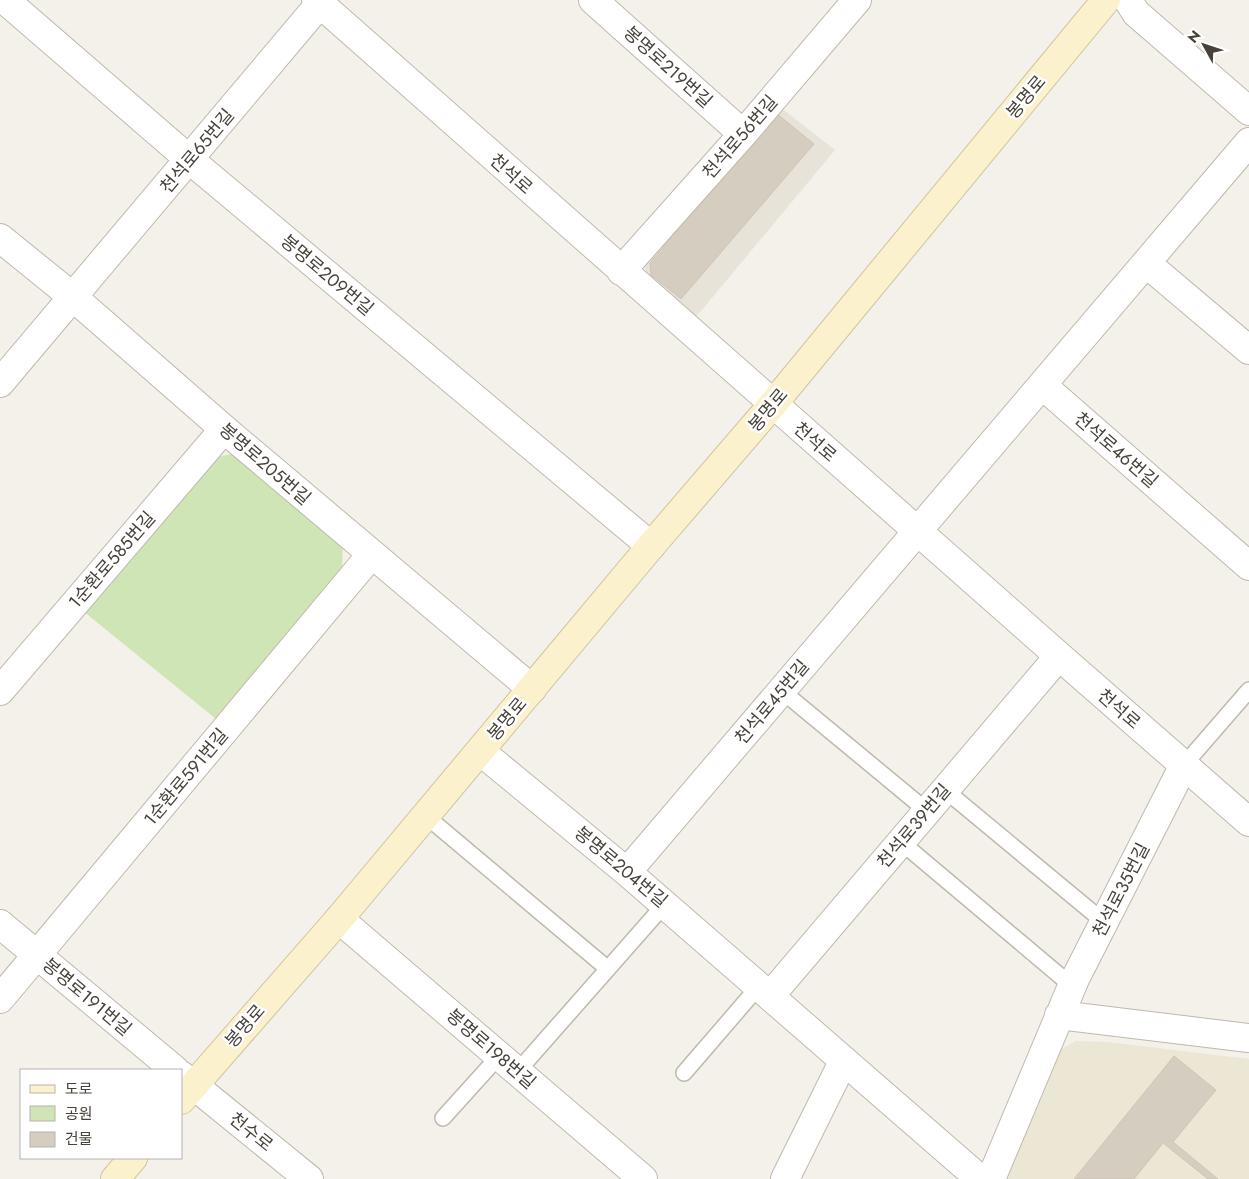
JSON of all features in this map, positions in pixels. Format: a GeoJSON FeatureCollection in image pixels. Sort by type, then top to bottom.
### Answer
{"type":"FeatureCollection","features":[{"type":"Feature","properties":{"kind":"street","name":"봉명로209번길"},"geometry":{"type":"LineString","coordinates":[[5,0],[190,160],[652,546]]}},
{"type":"Feature","properties":{"kind":"street","name":"봉명로219번길"},"geometry":{"type":"LineString","coordinates":[[593,0],[743,134]]}},
{"type":"Feature","properties":{"kind":"street","name":"천석로56번길"},"geometry":{"type":"LineString","coordinates":[[621,271],[743,134],[857,0]]}},
{"type":"Feature","properties":{"kind":"street","name":"봉명로"},"geometry":{"type":"LineString","coordinates":[[183,1083],[339,919],[773,404],[1106,0]]}},
{"type":"Feature","properties":{"kind":"street"},"geometry":{"type":"LineString","coordinates":[[1128,0],[1136,13],[1249,110]]}},
{"type":"Feature","properties":{"kind":"street","name":"천석로65번길"},"geometry":{"type":"LineString","coordinates":[[0,383],[190,160],[319,1]]}},
{"type":"Feature","properties":{"kind":"street","name":"천석로"},"geometry":{"type":"LineString","coordinates":[[319,1],[621,271],[1249,822]]}},
{"type":"Feature","properties":{"kind":"street"},"geometry":{"type":"LineString","coordinates":[[917,531],[1249,142]]}},
{"type":"Feature","properties":{"kind":"street","name":"봉명로205번길"},"geometry":{"type":"LineString","coordinates":[[0,238],[73,297],[371,555],[532,689]]}},
{"type":"Feature","properties":{"kind":"street"},"geometry":{"type":"LineString","coordinates":[[1146,263],[1249,350]]}},
{"type":"Feature","properties":{"kind":"street","name":"천석로46번길"},"geometry":{"type":"LineString","coordinates":[[1042,385],[1249,566]]}},
{"type":"Feature","properties":{"kind":"street","name":"1순환로585번길"},"geometry":{"type":"LineString","coordinates":[[0,691],[224,429]]}},
{"type":"Feature","properties":{"kind":"street","name":"천석로45번길"},"geometry":{"type":"LineString","coordinates":[[628,872],[917,531]]}},
{"type":"Feature","properties":{"kind":"street","name":"1순환로591번길"},"geometry":{"type":"LineString","coordinates":[[0,999],[371,555]]}},
{"type":"Feature","properties":{"kind":"street","name":"천석로39번길"},"geometry":{"type":"LineString","coordinates":[[765,991],[901,842],[1059,656]]}},
{"type":"Feature","properties":{"kind":"street","name":"봉명로204번길"},"geometry":{"type":"LineString","coordinates":[[480,751],[628,872],[765,991],[843,1062],[980,1179]]}},
{"type":"Feature","properties":{"kind":"street","name":"천석로35번길"},"geometry":{"type":"LineString","coordinates":[[991,1179],[1072,986],[1184,765]]}},
{"type":"Feature","properties":{"kind":"street","name":"봉명로198번길"},"geometry":{"type":"LineString","coordinates":[[339,919],[643,1179]]}},
{"type":"Feature","properties":{"kind":"street","name":"봉명로191번길"},"geometry":{"type":"LineString","coordinates":[[0,924],[167,1069]]}},
{"type":"Feature","properties":{"kind":"street"},"geometry":{"type":"LineString","coordinates":[[1059,1015],[1249,1038]]}},
{"type":"Feature","properties":{"kind":"street"},"geometry":{"type":"LineString","coordinates":[[785,1179],[843,1062]]}},
{"type":"Feature","properties":{"kind":"street","name":"천수로"},"geometry":{"type":"LineString","coordinates":[[183,1083],[309,1179]]}},
{"type":"Feature","properties":{"kind":"street"},"geometry":{"type":"LineString","coordinates":[[115,1179],[132,1159]]}},
{"type":"Feature","properties":{"kind":"lane"},"geometry":{"type":"LineString","coordinates":[[1184,765],[1249,690]]}},
{"type":"Feature","properties":{"kind":"lane"},"geometry":{"type":"LineString","coordinates":[[782,691],[927,812]]}},
{"type":"Feature","properties":{"kind":"lane"},"geometry":{"type":"LineString","coordinates":[[945,790],[1104,922]]}},
{"type":"Feature","properties":{"kind":"lane"},"geometry":{"type":"LineString","coordinates":[[426,816],[608,969]]}},
{"type":"Feature","properties":{"kind":"lane"},"geometry":{"type":"LineString","coordinates":[[901,842],[1072,986]]}},
{"type":"Feature","properties":{"kind":"lane"},"geometry":{"type":"LineString","coordinates":[[443,1118],[508,1064],[608,969],[665,904]]}},
{"type":"Feature","properties":{"kind":"lane"},"geometry":{"type":"LineString","coordinates":[[684,1073],[765,991]]}},
{"type":"Feature","properties":{"kind":"shaded area"},"geometry":{"type":"Polygon","coordinates":[[[780,107],[835,150],[696,317],[647,275],[644,265],[780,107]]]}},
{"type":"Feature","properties":{"kind":"shaded area"},"geometry":{"type":"Polygon","coordinates":[[[1076,1041],[1108,1042],[1249,1059],[1249,1179],[1005,1179],[1058,1051],[1076,1041]]]}},
{"type":"Feature","properties":{"kind":"green space"},"geometry":{"type":"Polygon","coordinates":[[[236,453],[343,540],[342,571],[216,719],[83,611],[212,458],[236,453]]]}},
{"type":"Feature","properties":{"kind":"building"},"geometry":{"type":"Polygon","coordinates":[[[776,113],[814,144],[681,299],[651,275],[650,263],[776,113]]]}},
{"type":"Feature","properties":{"kind":"building"},"geometry":{"type":"Polygon","coordinates":[[[1174,1056],[1216,1090],[1173,1142],[1218,1179],[1208,1179],[1163,1143],[1134,1179],[1074,1179],[1174,1056]]]}}]}
